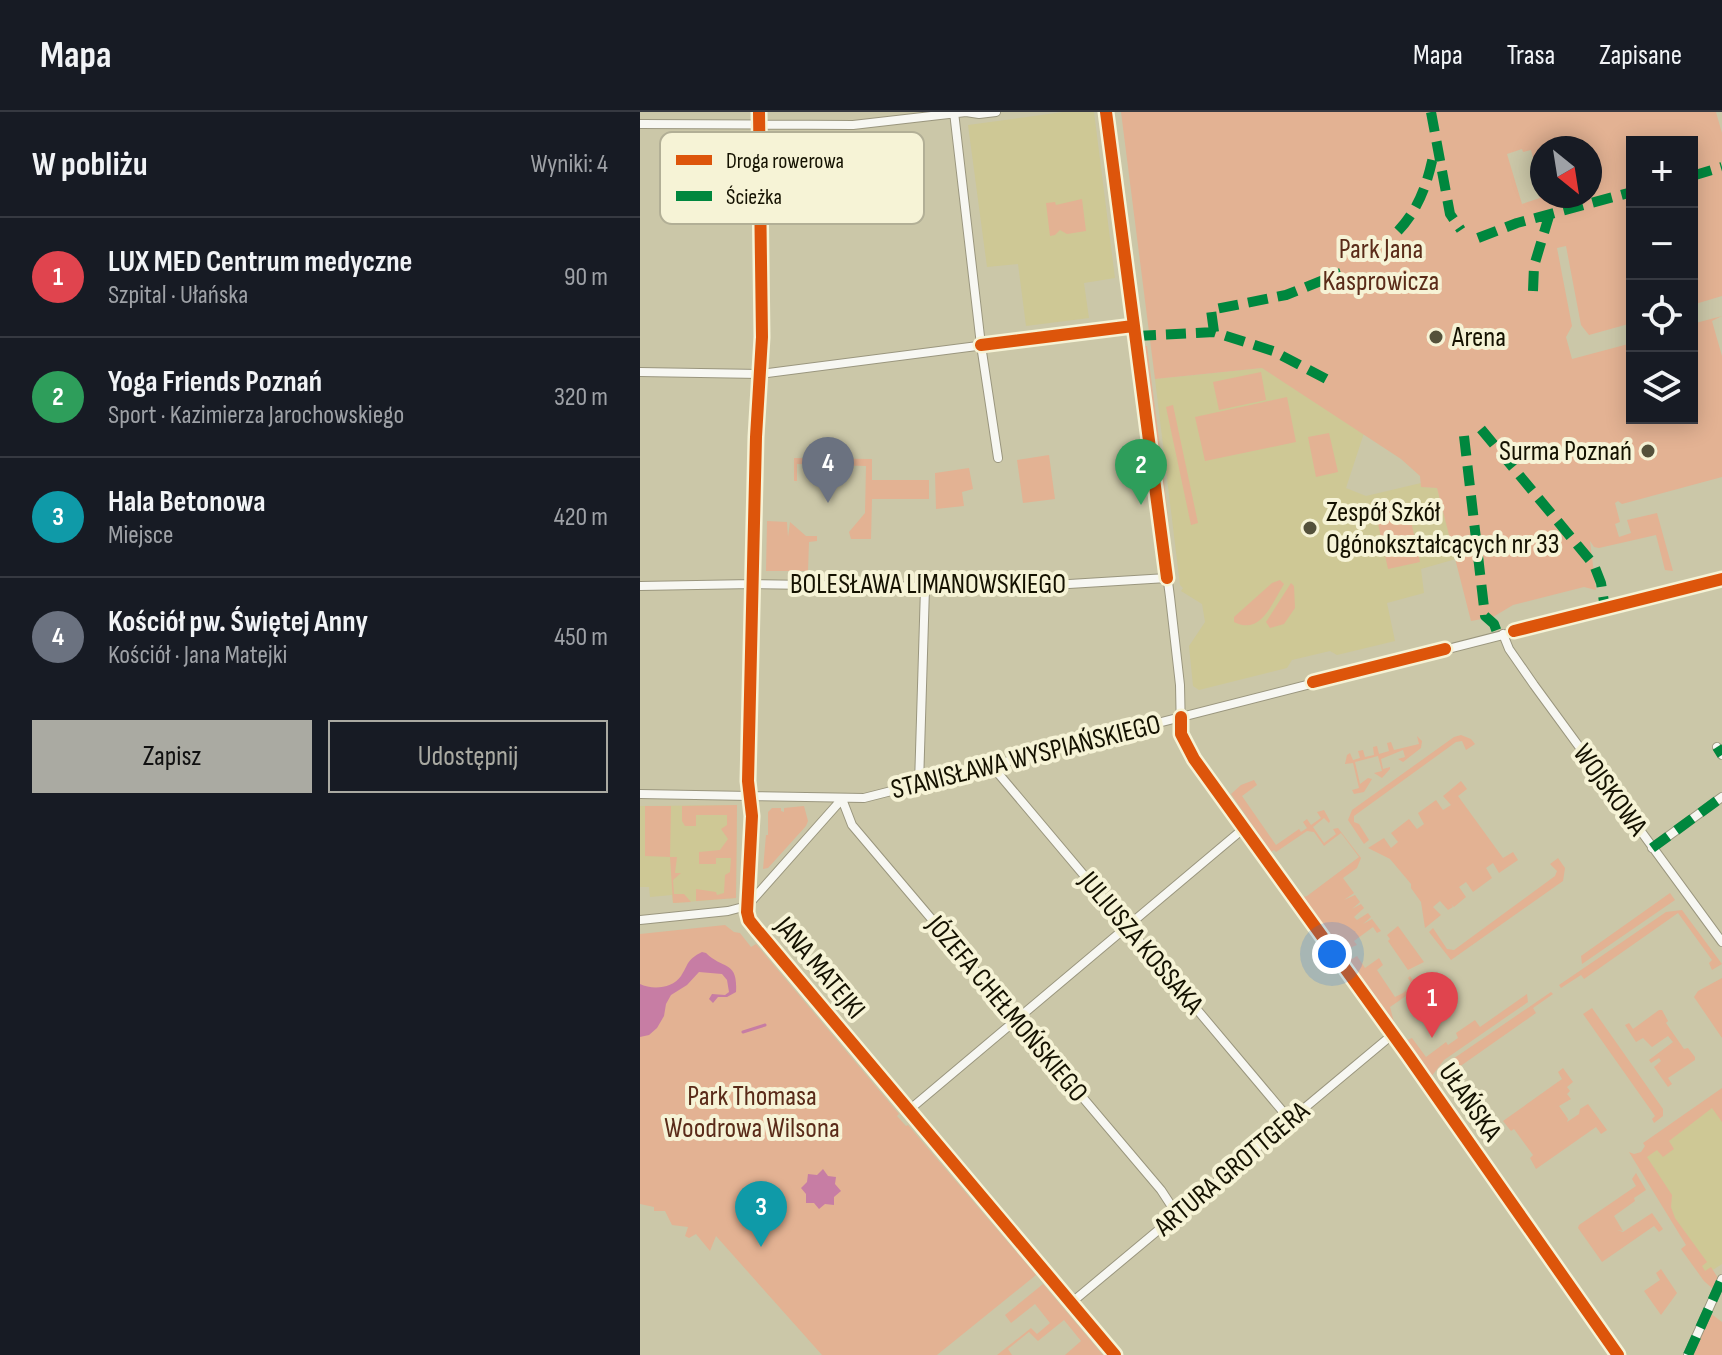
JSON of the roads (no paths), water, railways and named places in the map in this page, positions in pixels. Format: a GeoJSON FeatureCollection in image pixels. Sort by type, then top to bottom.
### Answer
{"type":"FeatureCollection","features":[{"type":"Feature","properties":{"kind":"street","name":"JANA MATEJKI"},"geometry":{"type":"LineString","coordinates":[[759,112],[760,132]]}},
{"type":"Feature","properties":{"kind":"street"},"geometry":{"type":"LineString","coordinates":[[640,124],[860,125],[954,113],[996,112]]}},
{"type":"Feature","properties":{"kind":"street","name":"UŁAŃSKA"},"geometry":{"type":"LineString","coordinates":[[1106,112],[1180,685],[1181,734],[1188,751],[1618,1355]]}},
{"type":"Feature","properties":{"kind":"street"},"geometry":{"type":"LineString","coordinates":[[954,113],[981,345],[998,458]]}},
{"type":"Feature","properties":{"kind":"street","name":"JANA MATEJKI"},"geometry":{"type":"LineString","coordinates":[[762,224],[763,319],[748,781],[752,850],[747,906],[752,924],[1115,1355]]}},
{"type":"Feature","properties":{"kind":"street"},"geometry":{"type":"LineString","coordinates":[[640,372],[760,374],[1133,326]]}},
{"type":"Feature","properties":{"kind":"street","name":"BOLESŁAWA LIMANOWSKIEGO"},"geometry":{"type":"LineString","coordinates":[[640,586],[753,584],[1002,588],[1167,578]]}},
{"type":"Feature","properties":{"kind":"street","name":"STANISŁAWA WYSPIAŃSKIEGO"},"geometry":{"type":"LineString","coordinates":[[640,794],[864,798],[1722,579]]}},
{"type":"Feature","properties":{"kind":"street"},"geometry":{"type":"LineString","coordinates":[[919,784],[925,588]]}},
{"type":"Feature","properties":{"kind":"street","name":"WOJSKOWA"},"geometry":{"type":"LineString","coordinates":[[1503,634],[1509,649],[1722,942]]}},
{"type":"Feature","properties":{"kind":"street","name":"JULIUSZA KOSSAKA"},"geometry":{"type":"LineString","coordinates":[[992,766],[1290,1120]]}},
{"type":"Feature","properties":{"kind":"street"},"geometry":{"type":"LineString","coordinates":[[1652,848],[1722,797]]}},
{"type":"Feature","properties":{"kind":"street"},"geometry":{"type":"LineString","coordinates":[[640,920],[728,911],[747,906],[842,799]]}},
{"type":"Feature","properties":{"kind":"street","name":"JÓZEFA CHEŁMOŃSKIEGO"},"geometry":{"type":"LineString","coordinates":[[842,799],[852,825],[1161,1190],[1178,1216]]}},
{"type":"Feature","properties":{"kind":"street"},"geometry":{"type":"LineString","coordinates":[[909,1110],[1243,829]]}},
{"type":"Feature","properties":{"kind":"street"},"geometry":{"type":"LineString","coordinates":[[728,911],[752,924]]}},
{"type":"Feature","properties":{"kind":"street","name":"ARTURA GROTTGERA"},"geometry":{"type":"LineString","coordinates":[[1071,1303],[1392,1035]]}},
{"type":"Feature","properties":{"kind":"street"},"geometry":{"type":"LineString","coordinates":[[1688,1355],[1722,1279]]}},
{"type":"Feature","properties":{"kind":"waterway"},"geometry":{"type":"LineString","coordinates":[[743,1032],[765,1025]]}},
{"type":"Feature","properties":{"kind":"place","name":"Arena"},"geometry":{"type":"Point","coordinates":[1436,337]}},
{"type":"Feature","properties":{"kind":"place","name":"Surma Poznań"},"geometry":{"type":"Point","coordinates":[1648,451]}},
{"type":"Feature","properties":{"kind":"place","name":"Kościół pw. Świętej Anny"},"geometry":{"type":"Point","coordinates":[828,503]}},
{"type":"Feature","properties":{"kind":"place","name":"Yoga Friends Poznań"},"geometry":{"type":"Point","coordinates":[1141,505]}},
{"type":"Feature","properties":{"kind":"place","name":"Zespół Szkół Ogónokształcących nr 33"},"geometry":{"type":"Point","coordinates":[1310,528]}},
{"type":"Feature","properties":{"kind":"place","name":"LUX MED Centrum medyczne"},"geometry":{"type":"Point","coordinates":[1432,1038]}},
{"type":"Feature","properties":{"kind":"place","name":"Hala Betonowa"},"geometry":{"type":"Point","coordinates":[761,1247]}},
{"type":"Feature","properties":{"kind":"park label","name":"Park Jana Kasprowicza"},"geometry":{"type":"Point","coordinates":[1381,265]}},
{"type":"Feature","properties":{"kind":"park label","name":"Park Thomasa Woodrowa Wilsona"},"geometry":{"type":"Point","coordinates":[752,1112]}}]}
